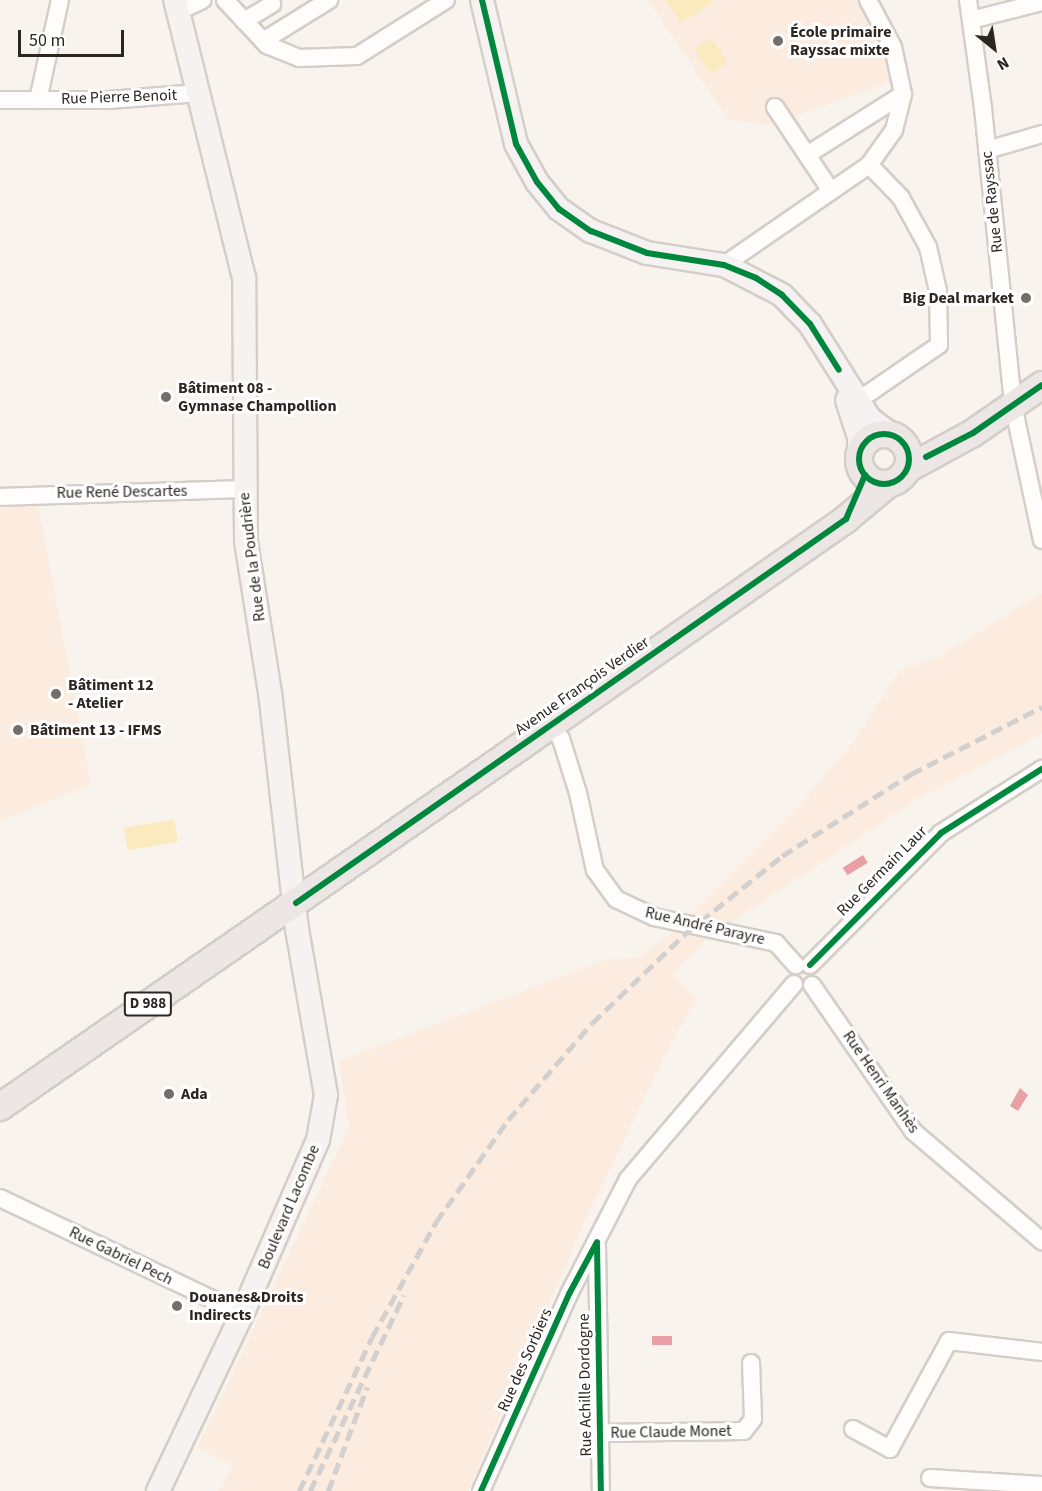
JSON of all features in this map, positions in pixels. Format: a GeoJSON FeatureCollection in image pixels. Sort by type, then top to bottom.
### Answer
{"type":"FeatureCollection","features":[{"type":"Feature","properties":{"kind":"main road"},"geometry":{"type":"LineString","coordinates":[[892,461],[973,433],[1042,385]]}},
{"type":"Feature","properties":{"kind":"main road","name":"Avenue François Verdier"},"geometry":{"type":"LineString","coordinates":[[0,1107],[846,519],[892,461]]}},
{"type":"Feature","properties":{"kind":"street","name":"Rue Pierre Benoit"},"geometry":{"type":"LineString","coordinates":[[39,100],[60,0]]}},
{"type":"Feature","properties":{"kind":"street"},"geometry":{"type":"LineString","coordinates":[[177,6],[202,0]]}},
{"type":"Feature","properties":{"kind":"street"},"geometry":{"type":"LineString","coordinates":[[225,0],[263,41],[299,58],[357,56],[446,0]]}},
{"type":"Feature","properties":{"kind":"street"},"geometry":{"type":"LineString","coordinates":[[263,41],[329,0]]}},
{"type":"Feature","properties":{"kind":"street"},"geometry":{"type":"LineString","coordinates":[[482,0],[516,144],[537,183],[559,209],[591,231],[647,253],[724,265],[782,295],[810,324],[859,400],[892,461]]}},
{"type":"Feature","properties":{"kind":"street"},"geometry":{"type":"LineString","coordinates":[[724,265],[869,165],[894,130],[903,93],[893,46],[868,0]]}},
{"type":"Feature","properties":{"kind":"street","name":"Rue de Rayssac"},"geometry":{"type":"LineString","coordinates":[[968,0],[987,150],[1013,405],[1042,540]]}},
{"type":"Feature","properties":{"kind":"street"},"geometry":{"type":"LineString","coordinates":[[971,20],[1042,2]]}},
{"type":"Feature","properties":{"kind":"street"},"geometry":{"type":"LineString","coordinates":[[244,21],[272,4]]}},
{"type":"Feature","properties":{"kind":"street","name":"Rue de la Poudrière"},"geometry":{"type":"LineString","coordinates":[[177,6],[244,278],[243,489],[246,541],[296,903]]}},
{"type":"Feature","properties":{"kind":"street","name":"Rue Pierre Benoit"},"geometry":{"type":"LineString","coordinates":[[0,100],[157,99],[199,93]]}},
{"type":"Feature","properties":{"kind":"street"},"geometry":{"type":"LineString","coordinates":[[807,155],[903,93]]}},
{"type":"Feature","properties":{"kind":"street"},"geometry":{"type":"LineString","coordinates":[[775,107],[831,191]]}},
{"type":"Feature","properties":{"kind":"street"},"geometry":{"type":"LineString","coordinates":[[987,150],[1042,134]]}},
{"type":"Feature","properties":{"kind":"street"},"geometry":{"type":"LineString","coordinates":[[859,400],[939,345],[938,291],[928,247],[901,198],[869,165]]}},
{"type":"Feature","properties":{"kind":"street"},"geometry":{"type":"LineString","coordinates":[[839,370],[859,437],[892,461]]}},
{"type":"Feature","properties":{"kind":"street","name":"Rue René Descartes"},"geometry":{"type":"LineString","coordinates":[[0,496],[243,489]]}},
{"type":"Feature","properties":{"kind":"street","name":"Rue André Parayre"},"geometry":{"type":"LineString","coordinates":[[551,725],[561,739],[571,771],[595,870],[616,899],[654,917],[776,943],[803,965]]}},
{"type":"Feature","properties":{"kind":"street","name":"Rue Germain Laur"},"geometry":{"type":"LineString","coordinates":[[803,965],[940,833],[1042,769]]}},
{"type":"Feature","properties":{"kind":"street","name":"Boulevard Lacombe"},"geometry":{"type":"LineString","coordinates":[[158,1491],[244,1310],[318,1140],[324,1116],[326,1095],[296,903]]}},
{"type":"Feature","properties":{"kind":"street"},"geometry":{"type":"LineString","coordinates":[[803,965],[816,975],[812,985],[801,988],[794,984],[791,976],[803,965]]}},
{"type":"Feature","properties":{"kind":"street","name":"Rue des Sorbiers"},"geometry":{"type":"LineString","coordinates":[[481,1491],[569,1294],[628,1179],[794,984]]}},
{"type":"Feature","properties":{"kind":"street","name":"Rue Henri Manhès"},"geometry":{"type":"LineString","coordinates":[[812,985],[913,1131],[1042,1241]]}},
{"type":"Feature","properties":{"kind":"street","name":"Rue Gabriel Pech"},"geometry":{"type":"LineString","coordinates":[[0,1198],[222,1304],[244,1310]]}},
{"type":"Feature","properties":{"kind":"street","name":"Rue Achille Dordogne"},"geometry":{"type":"LineString","coordinates":[[597,1242],[601,1491]]}},
{"type":"Feature","properties":{"kind":"street","name":"Rue Achille Dordogne"},"geometry":{"type":"LineString","coordinates":[[569,1294],[590,1295],[597,1303]]}},
{"type":"Feature","properties":{"kind":"street"},"geometry":{"type":"LineString","coordinates":[[853,1429],[890,1449],[949,1341],[1042,1352]]}},
{"type":"Feature","properties":{"kind":"street","name":"Rue Claude Monet"},"geometry":{"type":"LineString","coordinates":[[599,1433],[744,1431],[753,1419],[751,1363]]}},
{"type":"Feature","properties":{"kind":"street"},"geometry":{"type":"LineString","coordinates":[[930,1478],[1042,1485]]}},
{"type":"Feature","properties":{"kind":"shaded area","name":"École primaire Rayssac mixte"},"geometry":{"type":"Polygon","coordinates":[[[648,0],[868,0],[892,81],[769,125],[728,119],[648,0]]]}},
{"type":"Feature","properties":{"kind":"shaded area"},"geometry":{"type":"Polygon","coordinates":[[[666,0],[715,0],[681,23],[666,0]]]}},
{"type":"Feature","properties":{"kind":"shaded area"},"geometry":{"type":"Polygon","coordinates":[[[711,38],[727,62],[711,73],[694,49],[711,38]]]}},
{"type":"Feature","properties":{"kind":"shaded area"},"geometry":{"type":"Polygon","coordinates":[[[38,505],[91,784],[0,821],[0,508],[38,505]]]}},
{"type":"Feature","properties":{"kind":"shaded area"},"geometry":{"type":"Polygon","coordinates":[[[1042,593],[1042,734],[914,801],[725,926],[687,917],[804,800],[855,740],[899,671],[937,658],[1042,593]]]}},
{"type":"Feature","properties":{"kind":"shaded area"},"geometry":{"type":"Polygon","coordinates":[[[174,819],[178,842],[128,851],[124,828],[174,819]]]}},
{"type":"Feature","properties":{"kind":"shaded area"},"geometry":{"type":"Polygon","coordinates":[[[863,855],[868,863],[847,875],[843,868],[863,855]]]}},
{"type":"Feature","properties":{"kind":"shaded area"},"geometry":{"type":"Polygon","coordinates":[[[676,931],[707,938],[673,974],[696,1000],[672,1041],[583,1225],[468,1491],[219,1491],[233,1465],[197,1448],[349,1127],[339,1061],[606,960],[637,958],[676,931]]]}},
{"type":"Feature","properties":{"kind":"shaded area"},"geometry":{"type":"Polygon","coordinates":[[[1020,1088],[1028,1095],[1018,1111],[1010,1106],[1020,1088]]]}},
{"type":"Feature","properties":{"kind":"shaded area"},"geometry":{"type":"Polygon","coordinates":[[[652,1336],[672,1336],[672,1345],[652,1345],[652,1336]]]}},
{"type":"Feature","properties":{"kind":"railway"},"geometry":{"type":"LineString","coordinates":[[299,1491],[372,1337],[436,1222],[508,1120],[592,1023],[686,933],[782,856],[911,774],[1042,707]]}},
{"type":"Feature","properties":{"kind":"railway"},"geometry":{"type":"LineString","coordinates":[[310,1491],[404,1295]]}},
{"type":"Feature","properties":{"kind":"railway"},"geometry":{"type":"LineString","coordinates":[[328,1491],[367,1387]]}},
{"type":"Feature","properties":{"kind":"cycle path"},"geometry":{"type":"LineString","coordinates":[[482,0],[516,144],[537,182],[559,209],[591,231],[647,253],[724,265],[756,278],[782,295],[810,324],[839,370]]}},
{"type":"Feature","properties":{"kind":"cycle path"},"geometry":{"type":"LineString","coordinates":[[926,457],[973,433],[1042,385]]}},
{"type":"Feature","properties":{"kind":"cycle path"},"geometry":{"type":"LineString","coordinates":[[884,434],[902,441],[909,459],[902,477],[884,484],[866,477],[859,459],[866,441],[884,434]]}},
{"type":"Feature","properties":{"kind":"cycle path"},"geometry":{"type":"LineString","coordinates":[[296,903],[846,519],[865,475]]}},
{"type":"Feature","properties":{"kind":"cycle path"},"geometry":{"type":"LineString","coordinates":[[810,965],[941,833],[1042,769]]}},
{"type":"Feature","properties":{"kind":"cycle path"},"geometry":{"type":"LineString","coordinates":[[481,1491],[569,1294],[597,1242]]}},
{"type":"Feature","properties":{"kind":"cycle path"},"geometry":{"type":"LineString","coordinates":[[597,1245],[601,1491]]}},
{"type":"Feature","properties":{"kind":"place","name":"École primaire Rayssac mixte"},"geometry":{"type":"Point","coordinates":[778,41]}},
{"type":"Feature","properties":{"kind":"place","name":"Big Deal market"},"geometry":{"type":"Point","coordinates":[1026,298]}},
{"type":"Feature","properties":{"kind":"place","name":"Bâtiment 08 - Gymnase Champollion"},"geometry":{"type":"Point","coordinates":[166,397]}},
{"type":"Feature","properties":{"kind":"place","name":"Bâtiment 12 - Atelier"},"geometry":{"type":"Point","coordinates":[56,694]}},
{"type":"Feature","properties":{"kind":"place","name":"Bâtiment 13 - IFMS"},"geometry":{"type":"Point","coordinates":[18,730]}},
{"type":"Feature","properties":{"kind":"place","name":"Ada"},"geometry":{"type":"Point","coordinates":[169,1094]}},
{"type":"Feature","properties":{"kind":"place","name":"Douanes&Droits Indirects"},"geometry":{"type":"Point","coordinates":[177,1306]}}]}
